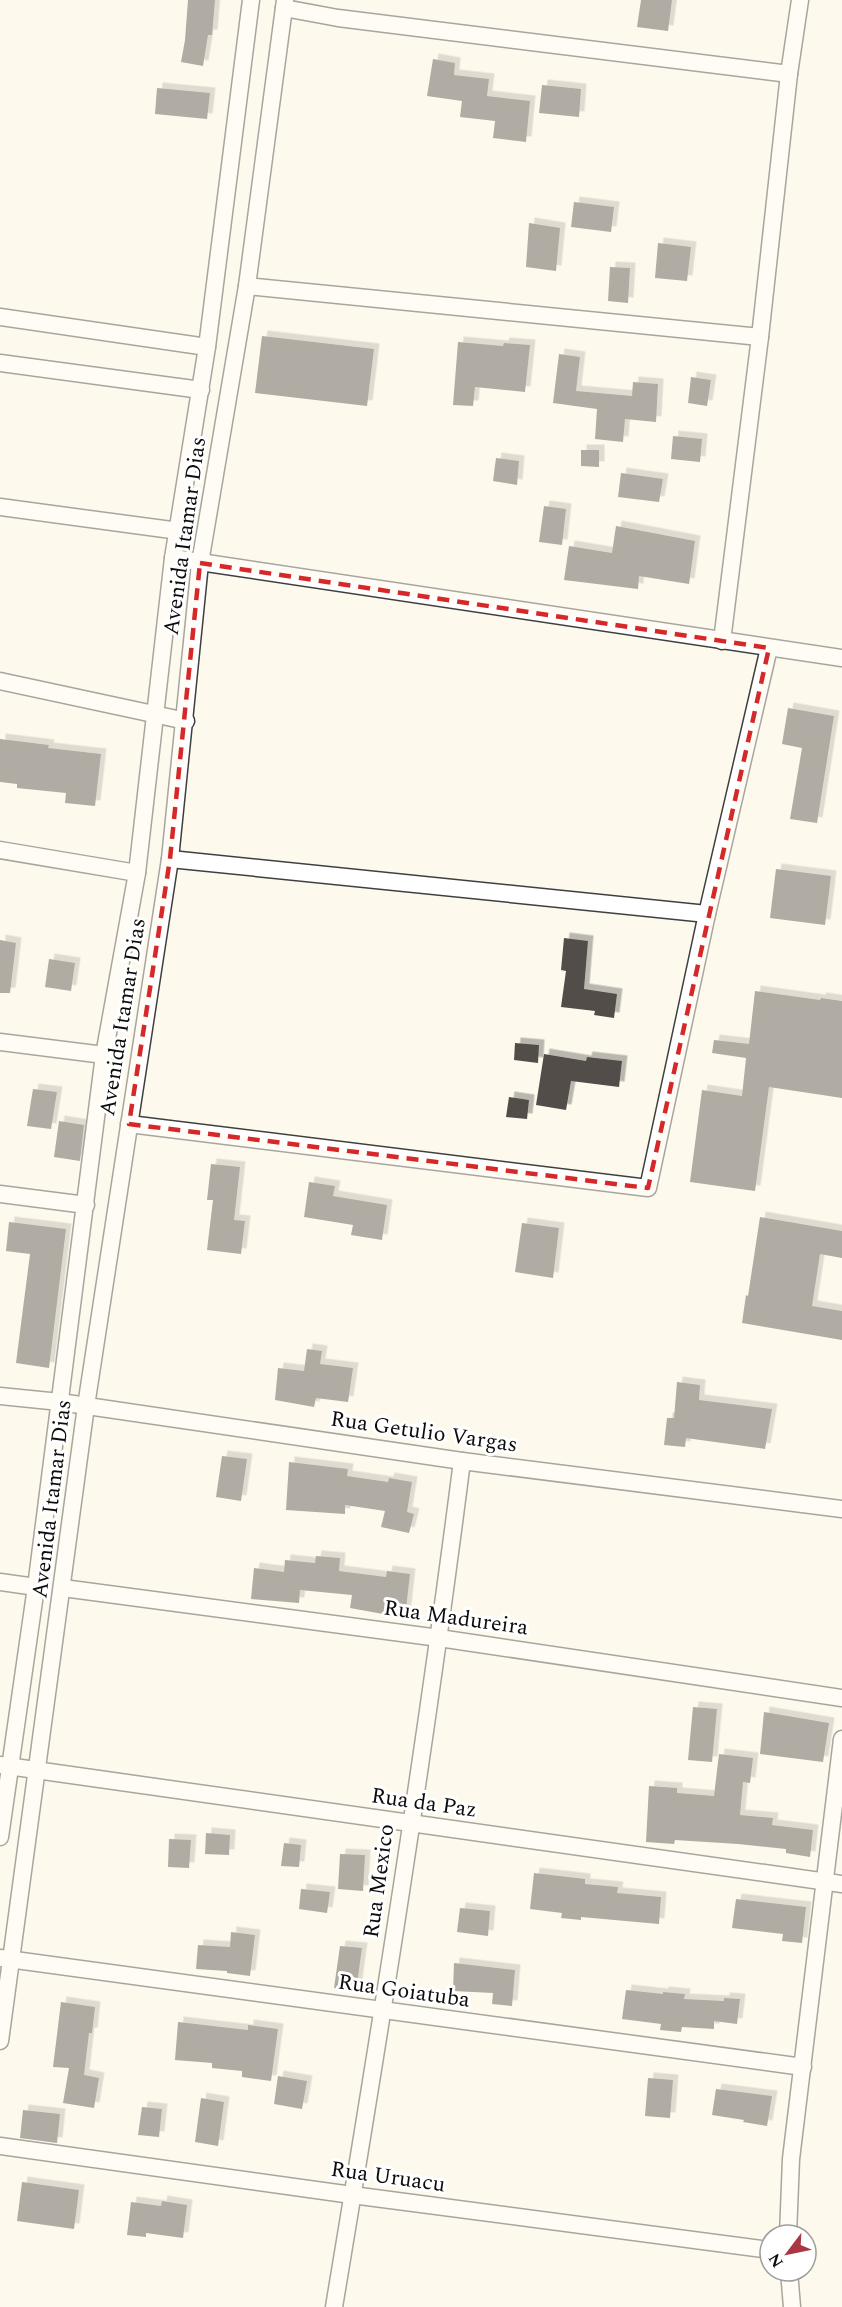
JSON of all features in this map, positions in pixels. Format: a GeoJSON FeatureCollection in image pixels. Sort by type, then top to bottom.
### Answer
{"type":"FeatureCollection","features":[{"type":"Feature","properties":{"kind":"street","name":"Avenida Itamar Dias"},"geometry":{"type":"LineString","coordinates":[[0,1837],[5,1766],[36,1587],[104,1055],[137,873],[157,715],[173,558],[207,347],[250,0]]}},
{"type":"Feature","properties":{"kind":"street"},"geometry":{"type":"LineString","coordinates":[[722,641],[760,337],[789,74],[800,0]]}},
{"type":"Feature","properties":{"kind":"street","name":"Avenida Itamar Dias"},"geometry":{"type":"LineString","coordinates":[[0,2041],[6,1958],[38,1770],[86,1406],[170,859],[186,721],[200,563],[247,286],[284,4]]}},
{"type":"Feature","properties":{"kind":"street"},"geometry":{"type":"LineString","coordinates":[[284,4],[338,18],[789,74]]}},
{"type":"Feature","properties":{"kind":"street"},"geometry":{"type":"LineString","coordinates":[[247,286],[760,337]]}},
{"type":"Feature","properties":{"kind":"street"},"geometry":{"type":"LineString","coordinates":[[0,317],[207,347]]}},
{"type":"Feature","properties":{"kind":"street"},"geometry":{"type":"LineString","coordinates":[[0,363],[201,390]]}},
{"type":"Feature","properties":{"kind":"street"},"geometry":{"type":"LineString","coordinates":[[0,507],[179,531]]}},
{"type":"Feature","properties":{"kind":"street"},"geometry":{"type":"LineString","coordinates":[[173,558],[842,658]]}},
{"type":"Feature","properties":{"kind":"street"},"geometry":{"type":"LineString","coordinates":[[129,1124],[648,1188],[707,914],[768,648]]}},
{"type":"Feature","properties":{"kind":"street"},"geometry":{"type":"LineString","coordinates":[[0,681],[186,721]]}},
{"type":"Feature","properties":{"kind":"street"},"geometry":{"type":"LineString","coordinates":[[0,850],[137,873]]}},
{"type":"Feature","properties":{"kind":"street"},"geometry":{"type":"LineString","coordinates":[[170,859],[707,914]]}},
{"type":"Feature","properties":{"kind":"street"},"geometry":{"type":"LineString","coordinates":[[0,1042],[104,1055]]}},
{"type":"Feature","properties":{"kind":"street"},"geometry":{"type":"LineString","coordinates":[[0,1194],[86,1205]]}},
{"type":"Feature","properties":{"kind":"street","name":"Rua Getulio Vargas"},"geometry":{"type":"LineString","coordinates":[[0,1396],[60,1402],[462,1461],[842,1509]]}},
{"type":"Feature","properties":{"kind":"street","name":"Rua Mexico"},"geometry":{"type":"LineString","coordinates":[[334,2307],[383,2011],[439,1638],[462,1461]]}},
{"type":"Feature","properties":{"kind":"street"},"geometry":{"type":"LineString","coordinates":[[0,1582],[36,1587]]}},
{"type":"Feature","properties":{"kind":"street","name":"Rua Madureira"},"geometry":{"type":"LineString","coordinates":[[63,1588],[439,1638],[842,1698]]}},
{"type":"Feature","properties":{"kind":"street"},"geometry":{"type":"LineString","coordinates":[[788,2223],[791,2159],[842,1739]]}},
{"type":"Feature","properties":{"kind":"street","name":"Rua da Paz"},"geometry":{"type":"LineString","coordinates":[[5,1766],[842,1884]]}},
{"type":"Feature","properties":{"kind":"street","name":"Rua Goiatuba"},"geometry":{"type":"LineString","coordinates":[[6,1958],[803,2067]]}},
{"type":"Feature","properties":{"kind":"street","name":"Rua Uruacu"},"geometry":{"type":"LineString","coordinates":[[0,2146],[352,2196],[758,2248]]}},
{"type":"Feature","properties":{"kind":"street"},"geometry":{"type":"LineString","coordinates":[[790,2283],[792,2307]]}},
{"type":"Feature","properties":{"kind":"highlighted area"},"geometry":{"type":"Polygon","coordinates":[[[200,563],[769,648],[648,1188],[129,1124],[170,859],[200,563]]]}},
{"type":"Feature","properties":{"kind":"building"},"geometry":{"type":"Polygon","coordinates":[[[188,0],[215,0],[212,35],[208,35],[203,66],[181,62],[188,0]]]}},
{"type":"Feature","properties":{"kind":"building"},"geometry":{"type":"Polygon","coordinates":[[[641,0],[672,0],[668,31],[637,27],[641,0]]]}},
{"type":"Feature","properties":{"kind":"building"},"geometry":{"type":"Polygon","coordinates":[[[433,59],[455,63],[454,75],[489,79],[487,96],[530,101],[526,142],[493,138],[495,121],[460,117],[462,101],[427,96],[433,59]]]}},
{"type":"Feature","properties":{"kind":"building"},"geometry":{"type":"Polygon","coordinates":[[[542,85],[581,89],[579,117],[539,113],[542,85]]]}},
{"type":"Feature","properties":{"kind":"building"},"geometry":{"type":"Polygon","coordinates":[[[157,88],[210,93],[207,119],[155,114],[157,88]]]}},
{"type":"Feature","properties":{"kind":"building"},"geometry":{"type":"Polygon","coordinates":[[[574,202],[614,207],[611,232],[571,227],[574,202]]]}},
{"type":"Feature","properties":{"kind":"building"},"geometry":{"type":"Polygon","coordinates":[[[529,223],[560,228],[556,271],[526,267],[529,223]]]}},
{"type":"Feature","properties":{"kind":"building"},"geometry":{"type":"Polygon","coordinates":[[[658,243],[691,247],[687,281],[655,278],[658,243]]]}},
{"type":"Feature","properties":{"kind":"building"},"geometry":{"type":"Polygon","coordinates":[[[610,267],[630,268],[628,303],[608,301],[610,267]]]}},
{"type":"Feature","properties":{"kind":"building"},"geometry":{"type":"Polygon","coordinates":[[[262,336],[374,349],[367,406],[255,393],[262,336]]]}},
{"type":"Feature","properties":{"kind":"building"},"geometry":{"type":"Polygon","coordinates":[[[458,342],[503,346],[504,343],[530,345],[525,392],[475,387],[473,406],[453,405],[458,342]]]}},
{"type":"Feature","properties":{"kind":"building"},"geometry":{"type":"Polygon","coordinates":[[[559,354],[580,357],[576,391],[632,396],[633,382],[658,384],[656,422],[625,419],[623,442],[595,439],[597,409],[553,403],[559,354]]]}},
{"type":"Feature","properties":{"kind":"building"},"geometry":{"type":"Polygon","coordinates":[[[691,377],[711,380],[707,406],[688,403],[691,377]]]}},
{"type":"Feature","properties":{"kind":"building"},"geometry":{"type":"Polygon","coordinates":[[[673,436],[702,439],[700,462],[671,459],[673,436]]]}},
{"type":"Feature","properties":{"kind":"building"},"geometry":{"type":"Polygon","coordinates":[[[581,450],[599,450],[599,467],[581,466],[581,450]]]}},
{"type":"Feature","properties":{"kind":"building"},"geometry":{"type":"Polygon","coordinates":[[[496,458],[519,461],[517,485],[493,481],[496,458]]]}},
{"type":"Feature","properties":{"kind":"building"},"geometry":{"type":"Polygon","coordinates":[[[621,473],[663,479],[659,502],[618,497],[621,473]]]}},
{"type":"Feature","properties":{"kind":"building"},"geometry":{"type":"Polygon","coordinates":[[[544,506],[566,509],[562,545],[539,542],[544,506]]]}},
{"type":"Feature","properties":{"kind":"building"},"geometry":{"type":"Polygon","coordinates":[[[616,526],[695,541],[689,584],[639,576],[638,589],[564,580],[569,546],[612,553],[616,526]]]}},
{"type":"Feature","properties":{"kind":"building"},"geometry":{"type":"Polygon","coordinates":[[[788,708],[834,716],[817,823],[790,819],[802,748],[782,744],[788,708]]]}},
{"type":"Feature","properties":{"kind":"building"},"geometry":{"type":"Polygon","coordinates":[[[0,739],[49,745],[48,748],[101,754],[95,806],[65,803],[66,793],[17,788],[17,784],[0,782],[0,739]]]}},
{"type":"Feature","properties":{"kind":"building"},"geometry":{"type":"Polygon","coordinates":[[[776,869],[831,876],[825,925],[770,918],[776,869]]]}},
{"type":"Feature","properties":{"kind":"building"},"geometry":{"type":"Polygon","coordinates":[[[564,938],[588,941],[584,989],[617,994],[614,1018],[594,1015],[595,1011],[561,1007],[566,971],[561,970],[564,938]]]}},
{"type":"Feature","properties":{"kind":"building"},"geometry":{"type":"Polygon","coordinates":[[[0,940],[16,943],[10,993],[0,993],[0,940]]]}},
{"type":"Feature","properties":{"kind":"building"},"geometry":{"type":"Polygon","coordinates":[[[49,959],[75,963],[71,991],[45,987],[49,959]]]}},
{"type":"Feature","properties":{"kind":"building"},"geometry":{"type":"Polygon","coordinates":[[[755,991],[842,1001],[842,1098],[769,1087],[755,1191],[690,1182],[702,1090],[742,1096],[746,1058],[712,1053],[714,1040],[749,1044],[755,991]]]}},
{"type":"Feature","properties":{"kind":"building"},"geometry":{"type":"Polygon","coordinates":[[[515,1043],[539,1045],[538,1063],[514,1060],[515,1043]]]}},
{"type":"Feature","properties":{"kind":"building"},"geometry":{"type":"Polygon","coordinates":[[[544,1054],[586,1061],[587,1057],[622,1061],[619,1087],[571,1081],[566,1110],[536,1105],[544,1054]]]}},
{"type":"Feature","properties":{"kind":"building"},"geometry":{"type":"Polygon","coordinates":[[[33,1089],[57,1092],[51,1129],[27,1126],[33,1089]]]}},
{"type":"Feature","properties":{"kind":"building"},"geometry":{"type":"Polygon","coordinates":[[[509,1097],[529,1100],[527,1119],[506,1117],[509,1097]]]}},
{"type":"Feature","properties":{"kind":"building"},"geometry":{"type":"Polygon","coordinates":[[[59,1121],[84,1125],[80,1161],[54,1157],[59,1121]]]}},
{"type":"Feature","properties":{"kind":"building"},"geometry":{"type":"Polygon","coordinates":[[[211,1164],[240,1167],[234,1220],[245,1221],[241,1254],[207,1250],[213,1200],[207,1200],[211,1164]]]}},
{"type":"Feature","properties":{"kind":"building"},"geometry":{"type":"Polygon","coordinates":[[[309,1182],[335,1186],[333,1196],[387,1205],[382,1240],[351,1235],[353,1225],[304,1217],[309,1182]]]}},
{"type":"Feature","properties":{"kind":"building"},"geometry":{"type":"Polygon","coordinates":[[[760,1217],[842,1231],[842,1258],[820,1254],[812,1306],[842,1311],[842,1340],[742,1323],[760,1217]]]}},
{"type":"Feature","properties":{"kind":"building"},"geometry":{"type":"Polygon","coordinates":[[[9,1222],[66,1229],[49,1368],[16,1363],[30,1254],[6,1251],[9,1222]]]}},
{"type":"Feature","properties":{"kind":"building"},"geometry":{"type":"Polygon","coordinates":[[[522,1223],[559,1228],[553,1278],[515,1272],[522,1223]]]}},
{"type":"Feature","properties":{"kind":"building"},"geometry":{"type":"Polygon","coordinates":[[[307,1349],[322,1351],[320,1364],[353,1368],[348,1402],[316,1398],[314,1407],[275,1400],[278,1368],[304,1371],[307,1349]]]}},
{"type":"Feature","properties":{"kind":"building"},"geometry":{"type":"Polygon","coordinates":[[[677,1382],[700,1385],[699,1400],[772,1409],[765,1449],[686,1438],[685,1447],[664,1445],[667,1418],[674,1418],[677,1382]]]}},
{"type":"Feature","properties":{"kind":"building"},"geometry":{"type":"Polygon","coordinates":[[[222,1456],[247,1459],[241,1501],[216,1497],[222,1456]]]}},
{"type":"Feature","properties":{"kind":"building"},"geometry":{"type":"Polygon","coordinates":[[[289,1462],[348,1469],[347,1476],[388,1482],[389,1478],[412,1482],[407,1512],[414,1514],[409,1533],[381,1527],[385,1511],[345,1505],[345,1514],[286,1510],[289,1462]]]}},
{"type":"Feature","properties":{"kind":"building"},"geometry":{"type":"Polygon","coordinates":[[[316,1556],[340,1558],[339,1571],[386,1577],[387,1571],[410,1574],[405,1618],[350,1608],[352,1595],[300,1590],[299,1603],[251,1599],[254,1568],[284,1572],[285,1560],[315,1563],[316,1556]]]}},
{"type":"Feature","properties":{"kind":"building"},"geometry":{"type":"Polygon","coordinates":[[[693,1707],[717,1709],[712,1762],[688,1760],[693,1707]]]}},
{"type":"Feature","properties":{"kind":"building"},"geometry":{"type":"Polygon","coordinates":[[[764,1712],[829,1723],[823,1762],[760,1754],[764,1712]]]}},
{"type":"Feature","properties":{"kind":"building"},"geometry":{"type":"Polygon","coordinates":[[[719,1754],[753,1758],[750,1783],[743,1782],[740,1815],[773,1818],[772,1825],[813,1830],[810,1857],[786,1853],[786,1849],[738,1844],[675,1840],[674,1844],[646,1842],[649,1786],[677,1788],[677,1793],[714,1796],[719,1754]]]}},
{"type":"Feature","properties":{"kind":"building"},"geometry":{"type":"Polygon","coordinates":[[[206,1833],[230,1835],[229,1855],[205,1854],[206,1833]]]}},
{"type":"Feature","properties":{"kind":"building"},"geometry":{"type":"Polygon","coordinates":[[[169,1839],[191,1840],[189,1868],[168,1867],[169,1839]]]}},
{"type":"Feature","properties":{"kind":"building"},"geometry":{"type":"Polygon","coordinates":[[[284,1843],[301,1845],[299,1867],[281,1866],[284,1843]]]}},
{"type":"Feature","properties":{"kind":"building"},"geometry":{"type":"Polygon","coordinates":[[[340,1854],[365,1855],[363,1891],[338,1889],[340,1854]]]}},
{"type":"Feature","properties":{"kind":"building"},"geometry":{"type":"Polygon","coordinates":[[[534,1873],[585,1879],[585,1884],[618,1887],[617,1893],[661,1897],[659,1924],[581,1917],[581,1920],[561,1918],[562,1913],[530,1909],[534,1873]]]}},
{"type":"Feature","properties":{"kind":"building"},"geometry":{"type":"Polygon","coordinates":[[[301,1889],[330,1892],[327,1913],[299,1909],[301,1889]]]}},
{"type":"Feature","properties":{"kind":"building"},"geometry":{"type":"Polygon","coordinates":[[[736,1899],[806,1907],[802,1943],[782,1941],[783,1934],[732,1928],[736,1899]]]}},
{"type":"Feature","properties":{"kind":"building"},"geometry":{"type":"Polygon","coordinates":[[[460,1908],[490,1911],[488,1936],[457,1932],[460,1908]]]}},
{"type":"Feature","properties":{"kind":"building"},"geometry":{"type":"Polygon","coordinates":[[[231,1932],[255,1935],[250,1976],[227,1973],[227,1971],[196,1969],[198,1945],[230,1947],[231,1932]]]}},
{"type":"Feature","properties":{"kind":"building"},"geometry":{"type":"Polygon","coordinates":[[[340,1946],[362,1948],[356,1991],[334,1988],[340,1946]]]}},
{"type":"Feature","properties":{"kind":"building"},"geometry":{"type":"Polygon","coordinates":[[[454,1963],[515,1970],[512,2006],[492,2004],[493,1993],[453,1991],[454,1963]]]}},
{"type":"Feature","properties":{"kind":"building"},"geometry":{"type":"Polygon","coordinates":[[[626,1990],[685,1994],[684,1999],[724,2001],[724,1998],[740,1999],[737,2024],[714,2021],[714,2029],[682,2027],[681,2032],[660,2030],[661,2024],[622,2019],[626,1990]]]}},
{"type":"Feature","properties":{"kind":"building"},"geometry":{"type":"Polygon","coordinates":[[[61,2002],[95,2007],[84,2075],[99,2078],[94,2108],[63,2103],[69,2068],[53,2067],[61,2002]]]}},
{"type":"Feature","properties":{"kind":"building"},"geometry":{"type":"Polygon","coordinates":[[[178,2022],[248,2030],[248,2025],[278,2029],[271,2081],[242,2077],[242,2071],[212,2068],[212,2063],[175,2060],[178,2022]]]}},
{"type":"Feature","properties":{"kind":"building"},"geometry":{"type":"Polygon","coordinates":[[[278,2076],[307,2081],[302,2109],[274,2104],[278,2076]]]}},
{"type":"Feature","properties":{"kind":"building"},"geometry":{"type":"Polygon","coordinates":[[[648,2078],[673,2080],[670,2118],[645,2116],[648,2078]]]}},
{"type":"Feature","properties":{"kind":"building"},"geometry":{"type":"Polygon","coordinates":[[[716,2089],[772,2096],[767,2126],[712,2115],[716,2089]]]}},
{"type":"Feature","properties":{"kind":"building"},"geometry":{"type":"Polygon","coordinates":[[[201,2098],[224,2102],[218,2146],[195,2142],[201,2098]]]}},
{"type":"Feature","properties":{"kind":"building"},"geometry":{"type":"Polygon","coordinates":[[[142,2107],[162,2109],[159,2137],[138,2135],[142,2107]]]}},
{"type":"Feature","properties":{"kind":"building"},"geometry":{"type":"Polygon","coordinates":[[[23,2110],[60,2114],[57,2143],[20,2138],[23,2110]]]}},
{"type":"Feature","properties":{"kind":"building"},"geometry":{"type":"Polygon","coordinates":[[[22,2182],[79,2190],[74,2229],[17,2221],[22,2182]]]}},
{"type":"Feature","properties":{"kind":"building"},"geometry":{"type":"Polygon","coordinates":[[[162,2201],[187,2205],[183,2238],[146,2233],[146,2237],[127,2235],[131,2202],[161,2206],[162,2201]]]}}]}
